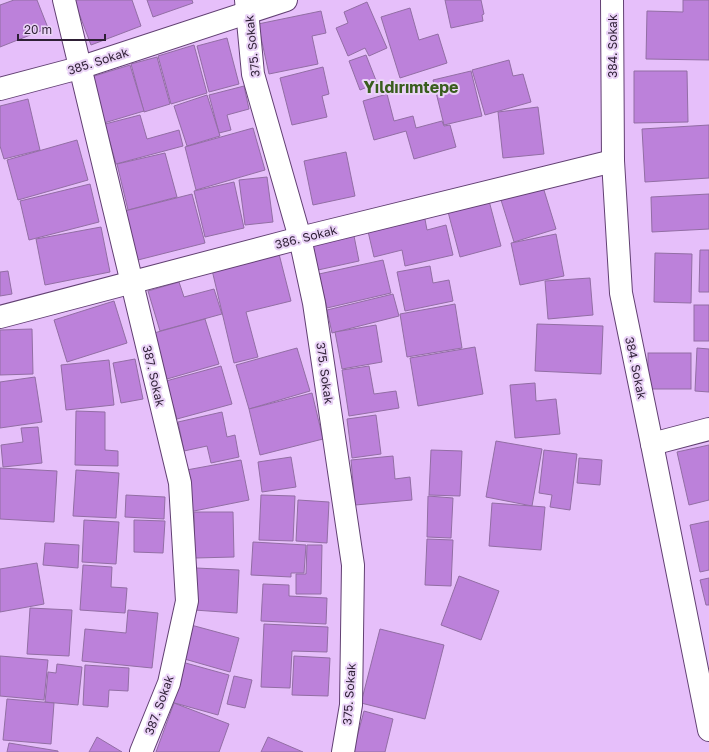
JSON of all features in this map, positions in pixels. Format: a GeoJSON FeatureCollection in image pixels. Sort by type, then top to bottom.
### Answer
{"type":"FeatureCollection","features":[{"type":"Feature","properties":{"kind":"street","name":"387. Sokak"},"geometry":{"type":"LineString","coordinates":[[64,0],[79,68],[180,483],[187,601],[169,683],[141,752]]}},
{"type":"Feature","properties":{"kind":"street","name":"385. Sokak"},"geometry":{"type":"LineString","coordinates":[[0,89],[79,68],[247,6],[286,0]]}},
{"type":"Feature","properties":{"kind":"street","name":"384. Sokak"},"geometry":{"type":"LineString","coordinates":[[612,0],[613,161],[621,294],[709,730]]}},
{"type":"Feature","properties":{"kind":"street","name":"375. Sokak"},"geometry":{"type":"LineString","coordinates":[[247,6],[253,74],[300,238],[314,303],[353,565],[351,705],[343,752]]}},
{"type":"Feature","properties":{"kind":"street","name":"386. Sokak"},"geometry":{"type":"LineString","coordinates":[[0,317],[300,238],[613,161]]}},
{"type":"Feature","properties":{"kind":"street"},"geometry":{"type":"LineString","coordinates":[[652,444],[709,429]]}},
{"type":"Feature","properties":{"kind":"building"},"geometry":{"type":"Polygon","coordinates":[[[14,0],[37,0],[48,28],[0,47],[0,5],[14,0]]]}},
{"type":"Feature","properties":{"kind":"building"},"geometry":{"type":"Polygon","coordinates":[[[74,0],[132,0],[141,26],[91,45],[74,0]]]}},
{"type":"Feature","properties":{"kind":"building"},"geometry":{"type":"Polygon","coordinates":[[[147,0],[192,0],[193,3],[153,17],[147,0]]]}},
{"type":"Feature","properties":{"kind":"building"},"geometry":{"type":"Polygon","coordinates":[[[445,0],[481,0],[484,14],[482,15],[483,21],[451,28],[445,0]]]}},
{"type":"Feature","properties":{"kind":"building"},"geometry":{"type":"Polygon","coordinates":[[[683,0],[709,0],[709,60],[646,59],[647,11],[683,12],[683,0]]]}},
{"type":"Feature","properties":{"kind":"building"},"geometry":{"type":"Polygon","coordinates":[[[367,2],[387,48],[369,56],[365,48],[348,56],[336,28],[348,23],[344,12],[367,2]]]}},
{"type":"Feature","properties":{"kind":"building"},"geometry":{"type":"Polygon","coordinates":[[[410,8],[419,40],[438,34],[447,63],[400,78],[381,17],[410,8]]]}},
{"type":"Feature","properties":{"kind":"building"},"geometry":{"type":"Polygon","coordinates":[[[321,11],[326,33],[312,36],[318,64],[269,74],[258,24],[321,11]]]}},
{"type":"Feature","properties":{"kind":"building"},"geometry":{"type":"Polygon","coordinates":[[[227,38],[239,84],[209,92],[197,46],[227,38]]]}},
{"type":"Feature","properties":{"kind":"building"},"geometry":{"type":"Polygon","coordinates":[[[194,45],[207,93],[171,104],[158,56],[194,45]]]}},
{"type":"Feature","properties":{"kind":"building"},"geometry":{"type":"Polygon","coordinates":[[[366,55],[377,83],[360,90],[349,61],[366,55]]]}},
{"type":"Feature","properties":{"kind":"building"},"geometry":{"type":"Polygon","coordinates":[[[157,57],[170,104],[144,112],[131,64],[157,57]]]}},
{"type":"Feature","properties":{"kind":"building"},"geometry":{"type":"Polygon","coordinates":[[[509,60],[513,76],[523,74],[531,102],[485,115],[472,70],[509,60]]]}},
{"type":"Feature","properties":{"kind":"building"},"geometry":{"type":"Polygon","coordinates":[[[130,65],[144,111],[104,123],[91,77],[130,65]]]}},
{"type":"Feature","properties":{"kind":"building"},"geometry":{"type":"Polygon","coordinates":[[[323,67],[329,94],[322,96],[327,117],[292,125],[280,78],[323,67]]]}},
{"type":"Feature","properties":{"kind":"building"},"geometry":{"type":"Polygon","coordinates":[[[471,71],[482,116],[444,125],[433,80],[471,71]]]}},
{"type":"Feature","properties":{"kind":"building"},"geometry":{"type":"Polygon","coordinates":[[[634,71],[687,71],[688,122],[634,123],[634,71]]]}},
{"type":"Feature","properties":{"kind":"building"},"geometry":{"type":"Polygon","coordinates":[[[244,86],[249,109],[227,115],[231,130],[219,133],[209,95],[244,86]]]}},
{"type":"Feature","properties":{"kind":"building"},"geometry":{"type":"Polygon","coordinates":[[[387,94],[394,121],[413,116],[416,128],[442,121],[444,126],[450,125],[456,147],[414,159],[406,131],[374,140],[363,101],[387,94]]]}},
{"type":"Feature","properties":{"kind":"building"},"geometry":{"type":"Polygon","coordinates":[[[207,95],[220,136],[187,146],[174,106],[207,95]]]}},
{"type":"Feature","properties":{"kind":"building"},"geometry":{"type":"Polygon","coordinates":[[[28,99],[40,150],[4,159],[0,146],[0,106],[28,99]]]}},
{"type":"Feature","properties":{"kind":"building"},"geometry":{"type":"Polygon","coordinates":[[[538,107],[544,154],[503,158],[498,112],[538,107]]]}},
{"type":"Feature","properties":{"kind":"building"},"geometry":{"type":"Polygon","coordinates":[[[140,115],[147,139],[179,130],[183,146],[116,164],[105,124],[140,115]]]}},
{"type":"Feature","properties":{"kind":"building"},"geometry":{"type":"Polygon","coordinates":[[[709,125],[709,178],[645,182],[642,129],[709,125]]]}},
{"type":"Feature","properties":{"kind":"building"},"geometry":{"type":"Polygon","coordinates":[[[253,128],[265,170],[196,190],[185,147],[253,128]]]}},
{"type":"Feature","properties":{"kind":"building"},"geometry":{"type":"Polygon","coordinates":[[[77,140],[88,180],[18,200],[7,160],[77,140]]]}},
{"type":"Feature","properties":{"kind":"building"},"geometry":{"type":"Polygon","coordinates":[[[346,152],[355,196],[313,205],[304,161],[346,152]]]}},
{"type":"Feature","properties":{"kind":"building"},"geometry":{"type":"Polygon","coordinates":[[[165,153],[177,197],[128,210],[117,164],[165,153]]]}},
{"type":"Feature","properties":{"kind":"building"},"geometry":{"type":"Polygon","coordinates":[[[267,177],[273,222],[245,225],[239,180],[267,177]]]}},
{"type":"Feature","properties":{"kind":"building"},"geometry":{"type":"Polygon","coordinates":[[[234,182],[244,228],[205,237],[194,191],[234,182]]]}},
{"type":"Feature","properties":{"kind":"building"},"geometry":{"type":"Polygon","coordinates":[[[90,184],[99,222],[29,240],[20,201],[90,184]]]}},
{"type":"Feature","properties":{"kind":"building"},"geometry":{"type":"Polygon","coordinates":[[[543,187],[556,229],[514,242],[501,200],[543,187]]]}},
{"type":"Feature","properties":{"kind":"building"},"geometry":{"type":"Polygon","coordinates":[[[192,194],[205,243],[134,261],[121,212],[192,194]]]}},
{"type":"Feature","properties":{"kind":"building"},"geometry":{"type":"Polygon","coordinates":[[[709,194],[709,229],[652,232],[651,197],[709,194]]]}},
{"type":"Feature","properties":{"kind":"building"},"geometry":{"type":"Polygon","coordinates":[[[488,197],[501,246],[460,257],[447,208],[488,197]]]}},
{"type":"Feature","properties":{"kind":"building"},"geometry":{"type":"Polygon","coordinates":[[[424,214],[427,230],[446,225],[453,255],[405,266],[402,250],[374,257],[367,227],[424,214]]]}},
{"type":"Feature","properties":{"kind":"building"},"geometry":{"type":"Polygon","coordinates":[[[101,227],[110,272],[45,285],[36,239],[101,227]]]}},
{"type":"Feature","properties":{"kind":"building"},"geometry":{"type":"Polygon","coordinates":[[[353,231],[359,261],[318,270],[312,240],[353,231]]]}},
{"type":"Feature","properties":{"kind":"building"},"geometry":{"type":"Polygon","coordinates":[[[556,234],[564,276],[520,285],[511,243],[556,234]]]}},
{"type":"Feature","properties":{"kind":"building"},"geometry":{"type":"Polygon","coordinates":[[[700,250],[709,250],[709,292],[699,292],[700,250]]]}},
{"type":"Feature","properties":{"kind":"building"},"geometry":{"type":"Polygon","coordinates":[[[655,253],[692,254],[691,303],[654,302],[655,253]]]}},
{"type":"Feature","properties":{"kind":"building"},"geometry":{"type":"Polygon","coordinates":[[[279,254],[291,301],[246,312],[258,357],[234,363],[212,270],[279,254]]]}},
{"type":"Feature","properties":{"kind":"building"},"geometry":{"type":"Polygon","coordinates":[[[383,260],[391,293],[327,308],[319,274],[383,260]]]}},
{"type":"Feature","properties":{"kind":"building"},"geometry":{"type":"Polygon","coordinates":[[[430,266],[433,283],[449,280],[453,301],[405,311],[397,272],[430,266]]]}},
{"type":"Feature","properties":{"kind":"building"},"geometry":{"type":"Polygon","coordinates":[[[8,271],[12,294],[0,296],[0,272],[8,271]]]}},
{"type":"Feature","properties":{"kind":"building"},"geometry":{"type":"Polygon","coordinates":[[[590,278],[593,315],[548,319],[545,281],[590,278]]]}},
{"type":"Feature","properties":{"kind":"building"},"geometry":{"type":"Polygon","coordinates":[[[179,282],[184,297],[214,289],[222,314],[160,331],[148,291],[179,282]]]}},
{"type":"Feature","properties":{"kind":"building"},"geometry":{"type":"Polygon","coordinates":[[[393,294],[399,316],[332,333],[327,310],[393,294]]]}},
{"type":"Feature","properties":{"kind":"building"},"geometry":{"type":"Polygon","coordinates":[[[114,301],[127,343],[67,362],[54,320],[114,301]]]}},
{"type":"Feature","properties":{"kind":"building"},"geometry":{"type":"Polygon","coordinates":[[[455,304],[462,348],[407,357],[400,314],[455,304]]]}},
{"type":"Feature","properties":{"kind":"building"},"geometry":{"type":"Polygon","coordinates":[[[694,305],[709,305],[709,341],[694,341],[694,305]]]}},
{"type":"Feature","properties":{"kind":"building"},"geometry":{"type":"Polygon","coordinates":[[[205,319],[219,364],[167,379],[154,333],[205,319]]]}},
{"type":"Feature","properties":{"kind":"building"},"geometry":{"type":"Polygon","coordinates":[[[537,324],[603,326],[601,374],[535,371],[537,324]]]}},
{"type":"Feature","properties":{"kind":"building"},"geometry":{"type":"Polygon","coordinates":[[[376,325],[382,362],[342,369],[335,332],[376,325]]]}},
{"type":"Feature","properties":{"kind":"building"},"geometry":{"type":"Polygon","coordinates":[[[32,329],[33,374],[0,375],[0,330],[32,329]]]}},
{"type":"Feature","properties":{"kind":"building"},"geometry":{"type":"Polygon","coordinates":[[[475,347],[483,394],[418,406],[410,358],[475,347]]]}},
{"type":"Feature","properties":{"kind":"building"},"geometry":{"type":"Polygon","coordinates":[[[297,348],[310,391],[249,409],[236,365],[297,348]]]}},
{"type":"Feature","properties":{"kind":"building"},"geometry":{"type":"Polygon","coordinates":[[[697,348],[709,349],[709,392],[695,391],[697,348]]]}},
{"type":"Feature","properties":{"kind":"building"},"geometry":{"type":"Polygon","coordinates":[[[648,353],[691,353],[691,389],[648,389],[648,353]]]}},
{"type":"Feature","properties":{"kind":"building"},"geometry":{"type":"Polygon","coordinates":[[[135,359],[143,399],[121,403],[113,363],[135,359]]]}},
{"type":"Feature","properties":{"kind":"building"},"geometry":{"type":"Polygon","coordinates":[[[109,360],[114,405],[66,410],[61,365],[109,360]]]}},
{"type":"Feature","properties":{"kind":"building"},"geometry":{"type":"Polygon","coordinates":[[[221,366],[232,404],[177,419],[166,381],[221,366]]]}},
{"type":"Feature","properties":{"kind":"building"},"geometry":{"type":"Polygon","coordinates":[[[369,366],[374,394],[396,391],[399,408],[349,416],[342,370],[369,366]]]}},
{"type":"Feature","properties":{"kind":"building"},"geometry":{"type":"Polygon","coordinates":[[[35,377],[42,422],[0,428],[0,382],[35,377]]]}},
{"type":"Feature","properties":{"kind":"building"},"geometry":{"type":"Polygon","coordinates":[[[535,383],[536,401],[556,399],[560,434],[515,438],[510,385],[535,383]]]}},
{"type":"Feature","properties":{"kind":"building"},"geometry":{"type":"Polygon","coordinates":[[[312,393],[323,439],[260,455],[249,409],[312,393]]]}},
{"type":"Feature","properties":{"kind":"building"},"geometry":{"type":"Polygon","coordinates":[[[76,411],[105,412],[105,450],[118,451],[118,466],[75,465],[76,411]]]}},
{"type":"Feature","properties":{"kind":"building"},"geometry":{"type":"Polygon","coordinates":[[[222,412],[227,437],[235,435],[239,457],[211,463],[207,446],[184,451],[178,422],[222,412]]]}},
{"type":"Feature","properties":{"kind":"building"},"geometry":{"type":"Polygon","coordinates":[[[376,415],[381,454],[352,458],[347,419],[376,415]]]}},
{"type":"Feature","properties":{"kind":"building"},"geometry":{"type":"Polygon","coordinates":[[[38,427],[42,463],[3,467],[1,445],[23,442],[21,428],[38,427]]]}},
{"type":"Feature","properties":{"kind":"building"},"geometry":{"type":"Polygon","coordinates":[[[496,441],[542,449],[532,506],[486,497],[496,441]]]}},
{"type":"Feature","properties":{"kind":"building"},"geometry":{"type":"Polygon","coordinates":[[[709,445],[709,500],[689,505],[677,452],[709,445]]]}},
{"type":"Feature","properties":{"kind":"building"},"geometry":{"type":"Polygon","coordinates":[[[431,450],[462,451],[460,496],[429,495],[431,450]]]}},
{"type":"Feature","properties":{"kind":"building"},"geometry":{"type":"Polygon","coordinates":[[[544,450],[577,454],[570,510],[550,507],[552,495],[539,493],[544,450]]]}},
{"type":"Feature","properties":{"kind":"building"},"geometry":{"type":"Polygon","coordinates":[[[393,456],[395,479],[410,477],[412,500],[355,505],[351,460],[393,456]]]}},
{"type":"Feature","properties":{"kind":"building"},"geometry":{"type":"Polygon","coordinates":[[[291,457],[296,487],[262,492],[258,462],[291,457]]]}},
{"type":"Feature","properties":{"kind":"building"},"geometry":{"type":"Polygon","coordinates":[[[579,458],[602,460],[600,485],[577,483],[579,458]]]}},
{"type":"Feature","properties":{"kind":"building"},"geometry":{"type":"Polygon","coordinates":[[[241,460],[249,500],[189,512],[181,471],[241,460]]]}},
{"type":"Feature","properties":{"kind":"building"},"geometry":{"type":"Polygon","coordinates":[[[0,468],[57,471],[54,522],[0,519],[0,468]]]}},
{"type":"Feature","properties":{"kind":"building"},"geometry":{"type":"Polygon","coordinates":[[[76,470],[119,473],[116,518],[73,516],[76,470]]]}},
{"type":"Feature","properties":{"kind":"building"},"geometry":{"type":"Polygon","coordinates":[[[126,495],[165,497],[164,519],[125,517],[126,495]]]}},
{"type":"Feature","properties":{"kind":"building"},"geometry":{"type":"Polygon","coordinates":[[[261,495],[295,496],[293,541],[259,540],[261,495]]]}},
{"type":"Feature","properties":{"kind":"building"},"geometry":{"type":"Polygon","coordinates":[[[428,496],[453,498],[451,538],[427,537],[428,496]]]}},
{"type":"Feature","properties":{"kind":"building"},"geometry":{"type":"Polygon","coordinates":[[[298,500],[329,502],[327,543],[296,541],[298,500]]]}},
{"type":"Feature","properties":{"kind":"building"},"geometry":{"type":"Polygon","coordinates":[[[492,503],[545,507],[541,550],[489,546],[492,503]]]}},
{"type":"Feature","properties":{"kind":"building"},"geometry":{"type":"Polygon","coordinates":[[[194,512],[233,512],[234,557],[195,558],[194,512]]]}},
{"type":"Feature","properties":{"kind":"building"},"geometry":{"type":"Polygon","coordinates":[[[84,520],[119,522],[116,564],[82,562],[84,520]]]}},
{"type":"Feature","properties":{"kind":"building"},"geometry":{"type":"Polygon","coordinates":[[[134,520],[165,521],[163,553],[134,552],[134,520]]]}},
{"type":"Feature","properties":{"kind":"building"},"geometry":{"type":"Polygon","coordinates":[[[709,521],[709,570],[700,572],[690,525],[709,521]]]}},
{"type":"Feature","properties":{"kind":"building"},"geometry":{"type":"Polygon","coordinates":[[[427,539],[453,540],[451,586],[425,585],[427,539]]]}},
{"type":"Feature","properties":{"kind":"building"},"geometry":{"type":"Polygon","coordinates":[[[253,542],[306,545],[304,573],[291,573],[291,577],[251,575],[253,542]]]}},
{"type":"Feature","properties":{"kind":"building"},"geometry":{"type":"Polygon","coordinates":[[[45,543],[79,545],[78,568],[43,565],[45,543]]]}},
{"type":"Feature","properties":{"kind":"building"},"geometry":{"type":"Polygon","coordinates":[[[307,545],[322,545],[321,594],[296,594],[296,574],[306,574],[307,545]]]}},
{"type":"Feature","properties":{"kind":"building"},"geometry":{"type":"Polygon","coordinates":[[[37,563],[44,604],[0,612],[0,569],[37,563]]]}},
{"type":"Feature","properties":{"kind":"building"},"geometry":{"type":"Polygon","coordinates":[[[83,565],[112,567],[111,587],[127,588],[125,613],[80,610],[83,565]]]}},
{"type":"Feature","properties":{"kind":"building"},"geometry":{"type":"Polygon","coordinates":[[[196,568],[239,570],[237,613],[194,610],[196,568]]]}},
{"type":"Feature","properties":{"kind":"building"},"geometry":{"type":"Polygon","coordinates":[[[459,576],[499,591],[481,640],[441,625],[459,576]]]}},
{"type":"Feature","properties":{"kind":"building"},"geometry":{"type":"Polygon","coordinates":[[[709,578],[709,605],[706,605],[700,580],[709,578]]]}},
{"type":"Feature","properties":{"kind":"building"},"geometry":{"type":"Polygon","coordinates":[[[263,584],[289,585],[289,596],[327,598],[326,624],[261,621],[263,584]]]}},
{"type":"Feature","properties":{"kind":"building"},"geometry":{"type":"Polygon","coordinates":[[[30,608],[72,610],[69,656],[27,654],[30,608]]]}},
{"type":"Feature","properties":{"kind":"building"},"geometry":{"type":"Polygon","coordinates":[[[128,610],[158,613],[152,668],[82,661],[85,629],[126,633],[128,610]]]}},
{"type":"Feature","properties":{"kind":"building"},"geometry":{"type":"Polygon","coordinates":[[[264,624],[328,627],[327,652],[292,651],[290,688],[261,687],[264,624]]]}},
{"type":"Feature","properties":{"kind":"building"},"geometry":{"type":"Polygon","coordinates":[[[191,625],[239,638],[230,672],[181,658],[191,625]]]}},
{"type":"Feature","properties":{"kind":"building"},"geometry":{"type":"Polygon","coordinates":[[[380,629],[444,645],[425,719],[361,703],[380,629]]]}},
{"type":"Feature","properties":{"kind":"building"},"geometry":{"type":"Polygon","coordinates":[[[0,656],[48,660],[44,700],[0,696],[0,656]]]}},
{"type":"Feature","properties":{"kind":"building"},"geometry":{"type":"Polygon","coordinates":[[[294,656],[330,658],[328,696],[292,695],[294,656]]]}},
{"type":"Feature","properties":{"kind":"building"},"geometry":{"type":"Polygon","coordinates":[[[182,662],[229,675],[218,715],[171,702],[182,662]]]}},
{"type":"Feature","properties":{"kind":"building"},"geometry":{"type":"Polygon","coordinates":[[[57,664],[82,667],[78,705],[45,702],[48,672],[56,673],[57,664]]]}},
{"type":"Feature","properties":{"kind":"building"},"geometry":{"type":"Polygon","coordinates":[[[85,665],[129,668],[128,691],[109,690],[108,707],[83,705],[85,665]]]}},
{"type":"Feature","properties":{"kind":"building"},"geometry":{"type":"Polygon","coordinates":[[[234,676],[252,680],[245,708],[227,704],[234,676]]]}},
{"type":"Feature","properties":{"kind":"building"},"geometry":{"type":"Polygon","coordinates":[[[7,699],[54,703],[51,744],[3,740],[7,699]]]}},
{"type":"Feature","properties":{"kind":"building"},"geometry":{"type":"Polygon","coordinates":[[[174,703],[229,724],[219,752],[156,752],[174,703]]]}},
{"type":"Feature","properties":{"kind":"building"},"geometry":{"type":"Polygon","coordinates":[[[364,711],[393,719],[385,752],[353,752],[364,711]]]}},
{"type":"Feature","properties":{"kind":"building"},"geometry":{"type":"Polygon","coordinates":[[[97,737],[122,752],[89,752],[97,737]]]}},
{"type":"Feature","properties":{"kind":"building"},"geometry":{"type":"Polygon","coordinates":[[[268,737],[303,752],[261,752],[268,737]]]}},
{"type":"Feature","properties":{"kind":"building"},"geometry":{"type":"Polygon","coordinates":[[[9,743],[58,751],[58,752],[7,752],[9,743]]]}},
{"type":"Feature","properties":{"kind":"district","name":"Yıldırımtepe"},"geometry":{"type":"Point","coordinates":[411,87]}}]}
